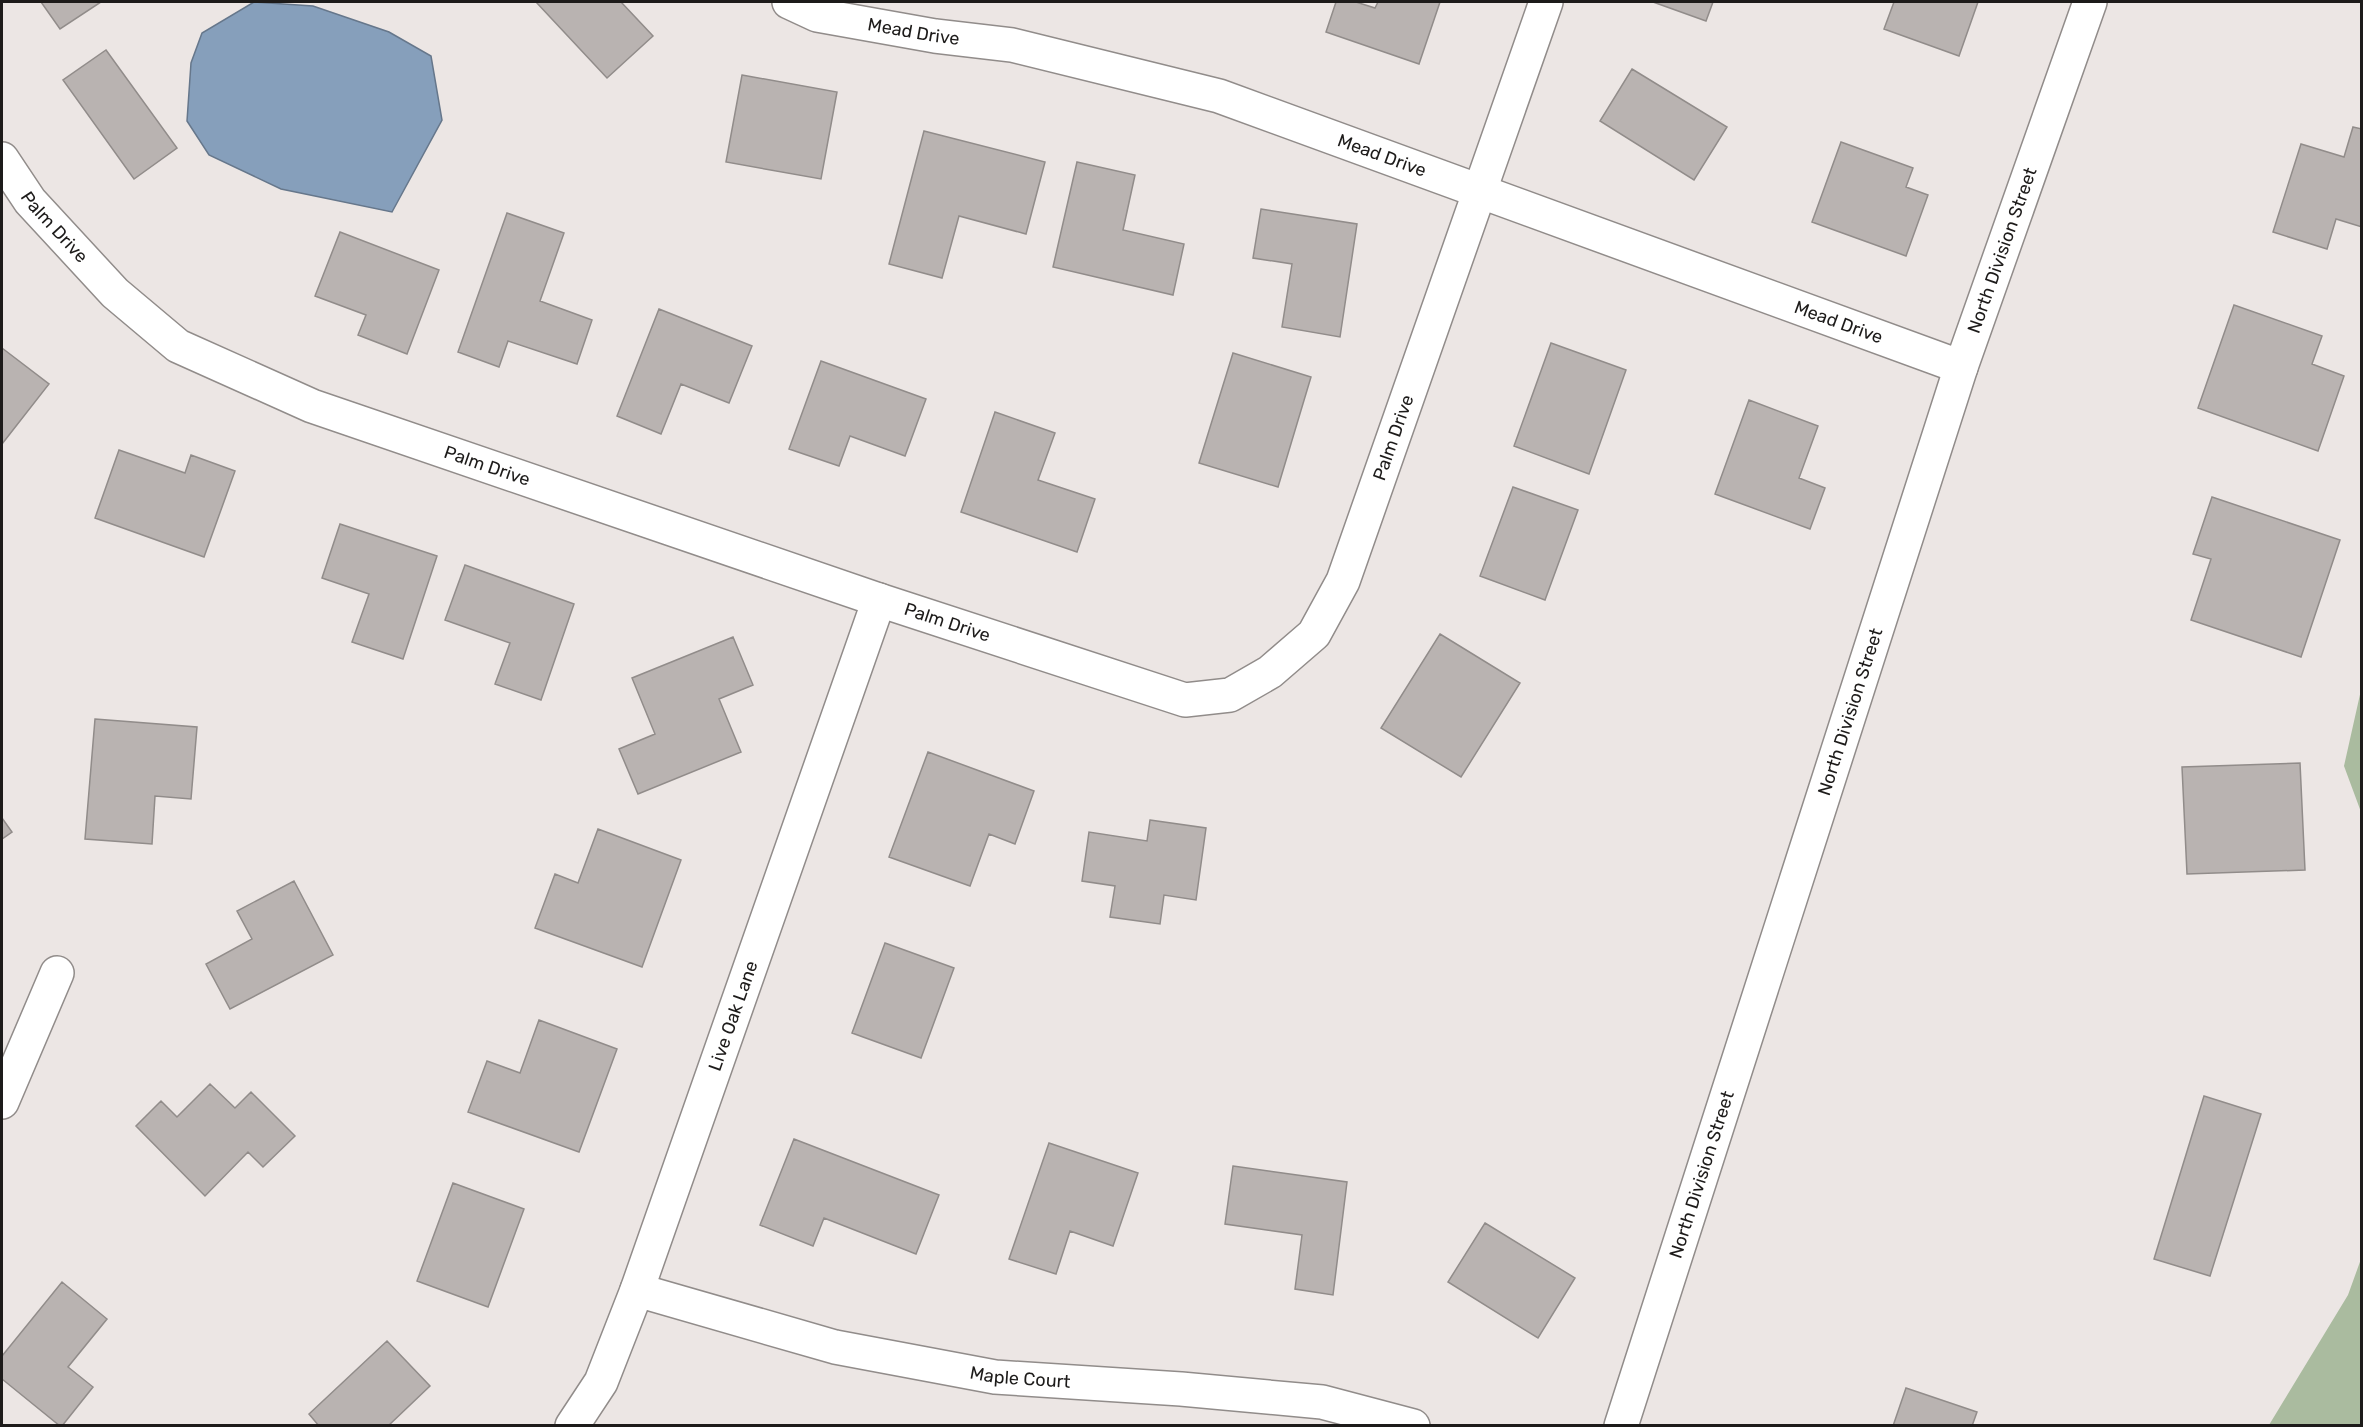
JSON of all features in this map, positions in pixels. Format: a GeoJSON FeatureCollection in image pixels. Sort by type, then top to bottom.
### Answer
{"type":"FeatureCollection","features":[{"type":"Feature","properties":{"kind":"street","name":"Mead Drive"},"geometry":{"type":"LineString","coordinates":[[789,2],[818,15],[935,36],[1012,45],[1219,96],[1961,367]]}},
{"type":"Feature","properties":{"kind":"street","name":"Palm Drive"},"geometry":{"type":"LineString","coordinates":[[2,159],[30,201],[115,293],[178,346],[312,406],[879,600],[1185,700],[1230,694],[1270,672],[1314,634],[1343,581],[1546,2]]}},
{"type":"Feature","properties":{"kind":"street","name":"North Division Street"},"geometry":{"type":"LineString","coordinates":[[1621,1425],[1961,367],[2090,2]]}},
{"type":"Feature","properties":{"kind":"street","name":"Live Oak Lane"},"geometry":{"type":"LineString","coordinates":[[572,1425],[601,1382],[637,1290],[879,600]]}},
{"type":"Feature","properties":{"kind":"street"},"geometry":{"type":"LineString","coordinates":[[2,1102],[57,973]]}},
{"type":"Feature","properties":{"kind":"street","name":"Maple Court"},"geometry":{"type":"LineString","coordinates":[[637,1290],[835,1347],[995,1377],[1182,1389],[1322,1402],[1413,1425]]}},
{"type":"Feature","properties":{"kind":"green space"},"geometry":{"type":"Polygon","coordinates":[[[2361,690],[2361,812],[2344,766],[2361,690]]]}},
{"type":"Feature","properties":{"kind":"green space"},"geometry":{"type":"Polygon","coordinates":[[[2361,1259],[2361,1425],[2269,1425],[2348,1295],[2361,1259]]]}},
{"type":"Feature","properties":{"kind":"water"},"geometry":{"type":"Polygon","coordinates":[[[254,2],[313,6],[389,32],[431,56],[442,120],[392,212],[281,189],[209,155],[187,121],[191,63],[202,33],[254,2]]]}},
{"type":"Feature","properties":{"kind":"building"},"geometry":{"type":"Polygon","coordinates":[[[41,2],[101,2],[60,29],[41,2]]]}},
{"type":"Feature","properties":{"kind":"building"},"geometry":{"type":"Polygon","coordinates":[[[536,2],[621,2],[653,36],[607,78],[536,2]]]}},
{"type":"Feature","properties":{"kind":"building"},"geometry":{"type":"Polygon","coordinates":[[[1336,2],[1356,2],[1375,8],[1378,2],[1440,2],[1419,64],[1326,32],[1336,2]]]}},
{"type":"Feature","properties":{"kind":"building"},"geometry":{"type":"Polygon","coordinates":[[[1653,2],[1713,2],[1706,21],[1653,2]]]}},
{"type":"Feature","properties":{"kind":"building"},"geometry":{"type":"Polygon","coordinates":[[[1894,2],[1978,2],[1959,56],[1884,29],[1894,2]]]}},
{"type":"Feature","properties":{"kind":"building"},"geometry":{"type":"Polygon","coordinates":[[[106,50],[177,148],[134,179],[63,80],[106,50]]]}},
{"type":"Feature","properties":{"kind":"building"},"geometry":{"type":"Polygon","coordinates":[[[1632,69],[1727,127],[1694,180],[1600,121],[1632,69]]]}},
{"type":"Feature","properties":{"kind":"building"},"geometry":{"type":"Polygon","coordinates":[[[742,75],[837,92],[821,179],[726,162],[742,75]]]}},
{"type":"Feature","properties":{"kind":"building"},"geometry":{"type":"Polygon","coordinates":[[[2353,127],[2362,129],[2362,227],[2336,219],[2327,249],[2273,232],[2301,144],[2344,157],[2353,127]]]}},
{"type":"Feature","properties":{"kind":"building"},"geometry":{"type":"Polygon","coordinates":[[[924,131],[1045,162],[1026,234],[959,216],[942,278],[889,264],[924,131]]]}},
{"type":"Feature","properties":{"kind":"building"},"geometry":{"type":"Polygon","coordinates":[[[1841,142],[1913,168],[1906,187],[1928,195],[1906,256],[1812,222],[1841,142]]]}},
{"type":"Feature","properties":{"kind":"building"},"geometry":{"type":"Polygon","coordinates":[[[1077,162],[1135,175],[1123,230],[1184,244],[1173,295],[1053,267],[1077,162]]]}},
{"type":"Feature","properties":{"kind":"building"},"geometry":{"type":"Polygon","coordinates":[[[1261,209],[1357,224],[1340,337],[1282,327],[1292,264],[1253,258],[1261,209]]]}},
{"type":"Feature","properties":{"kind":"building"},"geometry":{"type":"Polygon","coordinates":[[[507,213],[564,233],[540,301],[592,320],[577,364],[508,341],[499,367],[458,352],[507,213]]]}},
{"type":"Feature","properties":{"kind":"building"},"geometry":{"type":"Polygon","coordinates":[[[340,232],[439,270],[407,354],[358,335],[366,315],[315,296],[340,232]]]}},
{"type":"Feature","properties":{"kind":"building"},"geometry":{"type":"Polygon","coordinates":[[[2234,305],[2322,336],[2312,364],[2344,376],[2318,451],[2198,408],[2234,305]]]}},
{"type":"Feature","properties":{"kind":"building"},"geometry":{"type":"Polygon","coordinates":[[[659,309],[752,346],[729,403],[681,384],[661,434],[617,416],[659,309]]]}},
{"type":"Feature","properties":{"kind":"building"},"geometry":{"type":"Polygon","coordinates":[[[1551,343],[1626,370],[1589,474],[1514,446],[1551,343]]]}},
{"type":"Feature","properties":{"kind":"building"},"geometry":{"type":"Polygon","coordinates":[[[2,348],[49,384],[2,444],[2,348]]]}},
{"type":"Feature","properties":{"kind":"building"},"geometry":{"type":"Polygon","coordinates":[[[1233,353],[1311,377],[1278,487],[1199,463],[1233,353]]]}},
{"type":"Feature","properties":{"kind":"building"},"geometry":{"type":"Polygon","coordinates":[[[821,361],[926,399],[905,456],[850,436],[839,466],[789,449],[821,361]]]}},
{"type":"Feature","properties":{"kind":"building"},"geometry":{"type":"Polygon","coordinates":[[[1749,400],[1818,426],[1799,478],[1825,488],[1810,529],[1715,494],[1749,400]]]}},
{"type":"Feature","properties":{"kind":"building"},"geometry":{"type":"Polygon","coordinates":[[[995,412],[1055,433],[1038,480],[1095,499],[1077,552],[961,512],[995,412]]]}},
{"type":"Feature","properties":{"kind":"building"},"geometry":{"type":"Polygon","coordinates":[[[119,450],[185,473],[191,455],[235,471],[204,557],[95,518],[119,450]]]}},
{"type":"Feature","properties":{"kind":"building"},"geometry":{"type":"Polygon","coordinates":[[[1513,487],[1578,510],[1545,600],[1480,576],[1513,487]]]}},
{"type":"Feature","properties":{"kind":"building"},"geometry":{"type":"Polygon","coordinates":[[[2212,497],[2340,540],[2301,657],[2191,620],[2211,559],[2193,554],[2212,497]]]}},
{"type":"Feature","properties":{"kind":"building"},"geometry":{"type":"Polygon","coordinates":[[[340,524],[437,556],[403,659],[352,642],[369,594],[322,578],[340,524]]]}},
{"type":"Feature","properties":{"kind":"building"},"geometry":{"type":"Polygon","coordinates":[[[465,565],[574,604],[541,700],[495,684],[510,643],[445,620],[465,565]]]}},
{"type":"Feature","properties":{"kind":"building"},"geometry":{"type":"Polygon","coordinates":[[[1440,634],[1520,683],[1461,777],[1381,728],[1440,634]]]}},
{"type":"Feature","properties":{"kind":"building"},"geometry":{"type":"Polygon","coordinates":[[[733,637],[753,685],[719,699],[741,752],[638,794],[619,749],[655,734],[632,678],[733,637]]]}},
{"type":"Feature","properties":{"kind":"building"},"geometry":{"type":"Polygon","coordinates":[[[95,719],[197,727],[191,799],[155,796],[152,844],[85,839],[95,719]]]}},
{"type":"Feature","properties":{"kind":"building"},"geometry":{"type":"Polygon","coordinates":[[[928,752],[1034,791],[1015,844],[989,834],[970,886],[889,857],[928,752]]]}},
{"type":"Feature","properties":{"kind":"building"},"geometry":{"type":"Polygon","coordinates":[[[2300,763],[2305,870],[2187,874],[2182,767],[2300,763]]]}},
{"type":"Feature","properties":{"kind":"building"},"geometry":{"type":"Polygon","coordinates":[[[2,818],[12,832],[2,839],[2,818]]]}},
{"type":"Feature","properties":{"kind":"building"},"geometry":{"type":"Polygon","coordinates":[[[1150,820],[1206,828],[1196,900],[1164,895],[1160,924],[1110,917],[1115,886],[1082,881],[1089,832],[1147,841],[1150,820]]]}},
{"type":"Feature","properties":{"kind":"building"},"geometry":{"type":"Polygon","coordinates":[[[598,829],[681,860],[642,967],[535,928],[555,874],[578,883],[598,829]]]}},
{"type":"Feature","properties":{"kind":"building"},"geometry":{"type":"Polygon","coordinates":[[[294,881],[333,955],[230,1009],[206,964],[252,939],[237,911],[294,881]]]}},
{"type":"Feature","properties":{"kind":"building"},"geometry":{"type":"Polygon","coordinates":[[[885,943],[954,968],[921,1058],[852,1033],[885,943]]]}},
{"type":"Feature","properties":{"kind":"building"},"geometry":{"type":"Polygon","coordinates":[[[539,1020],[617,1049],[579,1152],[468,1112],[487,1061],[520,1073],[539,1020]]]}},
{"type":"Feature","properties":{"kind":"building"},"geometry":{"type":"Polygon","coordinates":[[[210,1084],[235,1108],[251,1092],[295,1136],[263,1167],[248,1152],[205,1196],[136,1126],[161,1101],[177,1117],[210,1084]]]}},
{"type":"Feature","properties":{"kind":"building"},"geometry":{"type":"Polygon","coordinates":[[[2204,1096],[2261,1114],[2210,1276],[2154,1259],[2204,1096]]]}},
{"type":"Feature","properties":{"kind":"building"},"geometry":{"type":"Polygon","coordinates":[[[794,1139],[939,1195],[916,1254],[824,1218],[813,1246],[760,1225],[794,1139]]]}},
{"type":"Feature","properties":{"kind":"building"},"geometry":{"type":"Polygon","coordinates":[[[1049,1143],[1138,1173],[1113,1246],[1070,1231],[1056,1274],[1009,1259],[1049,1143]]]}},
{"type":"Feature","properties":{"kind":"building"},"geometry":{"type":"Polygon","coordinates":[[[1233,1166],[1347,1182],[1333,1295],[1295,1289],[1302,1235],[1225,1224],[1233,1166]]]}},
{"type":"Feature","properties":{"kind":"building"},"geometry":{"type":"Polygon","coordinates":[[[453,1183],[524,1209],[488,1307],[417,1281],[453,1183]]]}},
{"type":"Feature","properties":{"kind":"building"},"geometry":{"type":"Polygon","coordinates":[[[1485,1223],[1575,1278],[1538,1338],[1448,1282],[1485,1223]]]}},
{"type":"Feature","properties":{"kind":"building"},"geometry":{"type":"Polygon","coordinates":[[[62,1282],[107,1319],[68,1367],[93,1387],[60,1426],[2,1379],[2,1356],[62,1282]]]}},
{"type":"Feature","properties":{"kind":"building"},"geometry":{"type":"Polygon","coordinates":[[[387,1341],[430,1386],[388,1426],[319,1426],[309,1414],[387,1341]]]}},
{"type":"Feature","properties":{"kind":"building"},"geometry":{"type":"Polygon","coordinates":[[[1906,1388],[1977,1412],[1972,1426],[1893,1426],[1906,1388]]]}}]}
